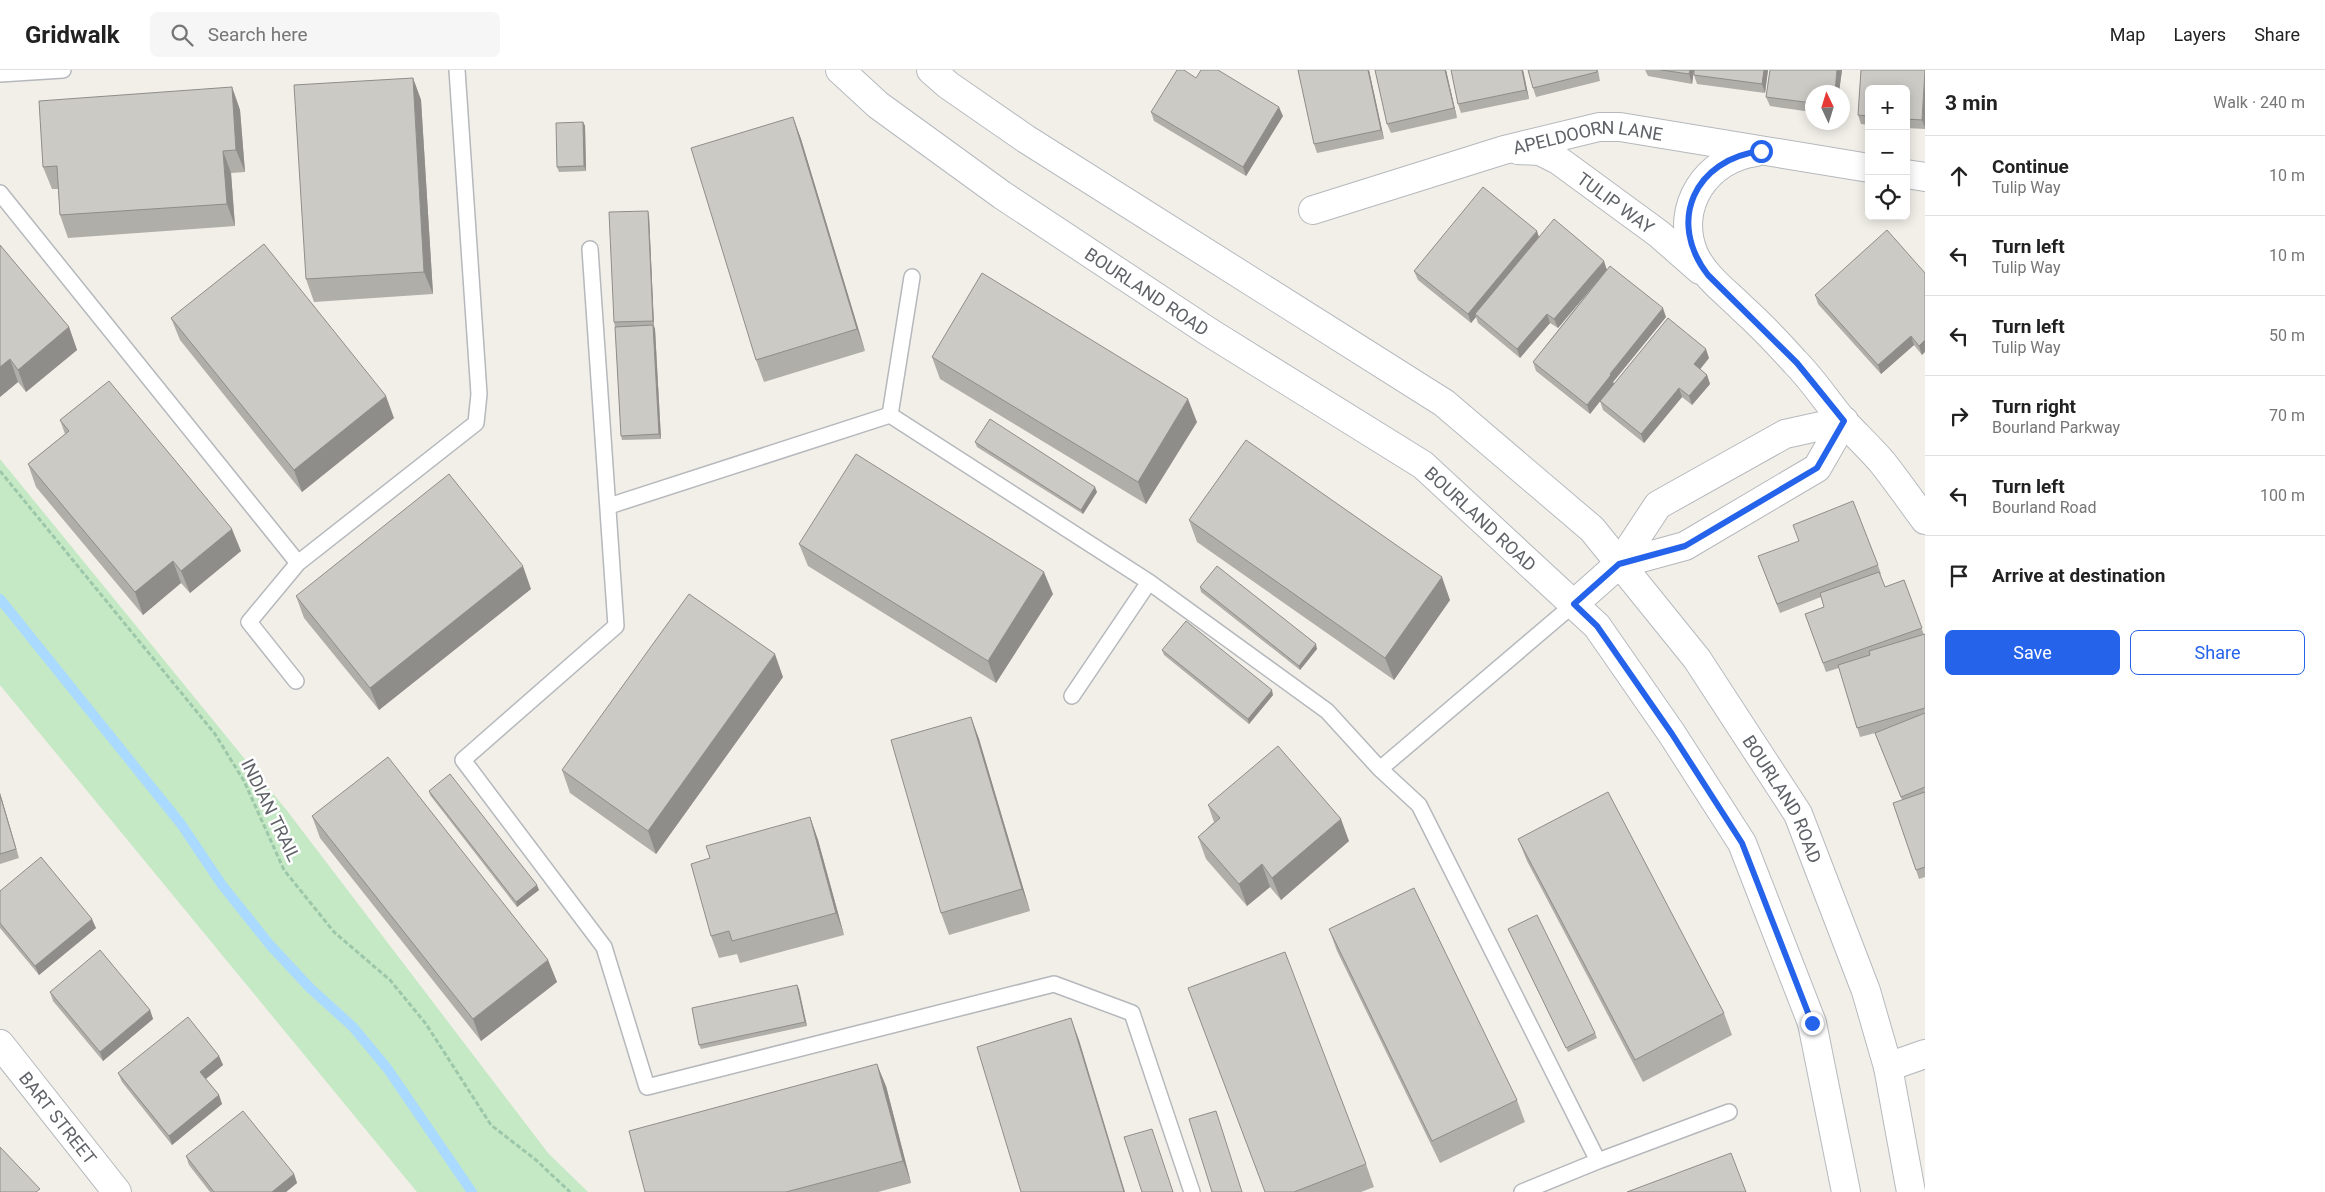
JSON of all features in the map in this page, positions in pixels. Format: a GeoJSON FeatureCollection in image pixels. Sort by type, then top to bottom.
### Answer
{"type":"FeatureCollection","features":[{"type":"Feature","properties":{"kind":"main road","name":"BOURLAND ROAD"},"geometry":{"type":"LineString","coordinates":[[840,70],[878,105],[1002,195],[1209,332],[1423,465],[1603,633],[1672,734],[1742,843],[1812,1023],[1846,1192]]}},
{"type":"Feature","properties":{"kind":"main road","name":"BOURLAND ROAD"},"geometry":{"type":"LineString","coordinates":[[931,70],[948,85],[1026,139],[1444,402],[1592,529],[1697,659],[1798,814],[1866,990],[1888,1067],[1911,1192]]}},
{"type":"Feature","properties":{"kind":"main road","name":"APELDOORN LANE"},"geometry":{"type":"LineString","coordinates":[[1314,210],[1504,150],[1610,126],[1865,167]]}},
{"type":"Feature","properties":{"kind":"main road","name":"TULIP WAY"},"geometry":{"type":"LineString","coordinates":[[1504,150],[1540,151],[1558,160],[1659,234],[1685,258],[1715,281]]}},
{"type":"Feature","properties":{"kind":"main road","name":"TULIP WAY"},"geometry":{"type":"LineString","coordinates":[[1773,152],[1750,152],[1726,160],[1707,175],[1694,195],[1688,219],[1690,243],[1700,265],[1797,363],[1844,421],[1882,462],[1925,520]]}},
{"type":"Feature","properties":{"kind":"main road"},"geometry":{"type":"LineString","coordinates":[[1910,175],[1925,177]]}},
{"type":"Feature","properties":{"kind":"main road"},"geometry":{"type":"LineString","coordinates":[[1574,604],[1619,564],[1658,505],[1785,434],[1844,421]]}},
{"type":"Feature","properties":{"kind":"main road"},"geometry":{"type":"LineString","coordinates":[[1619,564],[1685,546],[1817,468],[1844,421]]}},
{"type":"Feature","properties":{"kind":"main road","name":"BART STREET"},"geometry":{"type":"LineString","coordinates":[[0,1044],[117,1192]]}},
{"type":"Feature","properties":{"kind":"main road"},"geometry":{"type":"LineString","coordinates":[[1888,1067],[1925,1054]]}},
{"type":"Feature","properties":{"kind":"lane"},"geometry":{"type":"LineString","coordinates":[[0,74],[63,70]]}},
{"type":"Feature","properties":{"kind":"lane"},"geometry":{"type":"LineString","coordinates":[[296,681],[249,622],[298,562],[476,423],[479,394],[457,70]]}},
{"type":"Feature","properties":{"kind":"lane"},"geometry":{"type":"LineString","coordinates":[[0,193],[298,562]]}},
{"type":"Feature","properties":{"kind":"lane"},"geometry":{"type":"LineString","coordinates":[[590,249],[616,626],[463,760],[604,948],[647,1087],[1054,984],[1132,1013],[1192,1192]]}},
{"type":"Feature","properties":{"kind":"lane"},"geometry":{"type":"LineString","coordinates":[[890,415],[912,277]]}},
{"type":"Feature","properties":{"kind":"lane"},"geometry":{"type":"LineString","coordinates":[[609,506],[890,415]]}},
{"type":"Feature","properties":{"kind":"lane"},"geometry":{"type":"LineString","coordinates":[[890,415],[1149,582],[1327,711],[1380,769],[1419,805],[1598,1161]]}},
{"type":"Feature","properties":{"kind":"lane"},"geometry":{"type":"LineString","coordinates":[[1072,696],[1149,582]]}},
{"type":"Feature","properties":{"kind":"lane"},"geometry":{"type":"LineString","coordinates":[[1380,769],[1574,604]]}},
{"type":"Feature","properties":{"kind":"lane"},"geometry":{"type":"LineString","coordinates":[[1522,1192],[1598,1161],[1729,1112]]}},
{"type":"Feature","properties":{"kind":"path","name":"INDIAN TRAIL"},"geometry":{"type":"LineString","coordinates":[[0,472],[215,734],[244,781],[284,870],[334,932],[390,980],[426,1024],[491,1125],[536,1160],[570,1192]]}},
{"type":"Feature","properties":{"kind":"green space"},"geometry":{"type":"Polygon","coordinates":[[[0,459],[288,812],[548,1153],[588,1192],[417,1192],[0,685],[0,459]]]}},
{"type":"Feature","properties":{"kind":"building"},"geometry":{"type":"Polygon","coordinates":[[[1177,70],[1184,70],[1196,78],[1201,70],[1218,70],[1279,107],[1243,167],[1151,112],[1177,70]]]}},
{"type":"Feature","properties":{"kind":"building"},"geometry":{"type":"Polygon","coordinates":[[[1298,70],[1368,70],[1381,130],[1314,144],[1298,70]]]}},
{"type":"Feature","properties":{"kind":"building"},"geometry":{"type":"Polygon","coordinates":[[[1375,70],[1445,70],[1454,108],[1387,124],[1375,70]]]}},
{"type":"Feature","properties":{"kind":"building"},"geometry":{"type":"Polygon","coordinates":[[[1451,70],[1522,70],[1526,90],[1458,104],[1451,70]]]}},
{"type":"Feature","properties":{"kind":"building"},"geometry":{"type":"Polygon","coordinates":[[[1528,70],[1597,70],[1597,72],[1533,88],[1528,70]]]}},
{"type":"Feature","properties":{"kind":"building"},"geometry":{"type":"Polygon","coordinates":[[[1661,70],[1690,70],[1689,74],[1661,70]]]}},
{"type":"Feature","properties":{"kind":"building"},"geometry":{"type":"Polygon","coordinates":[[[1694,70],[1764,70],[1762,84],[1694,75],[1694,70]]]}},
{"type":"Feature","properties":{"kind":"building"},"geometry":{"type":"Polygon","coordinates":[[[1770,70],[1837,70],[1836,85],[1805,85],[1805,102],[1766,97],[1770,70]]]}},
{"type":"Feature","properties":{"kind":"building"},"geometry":{"type":"Polygon","coordinates":[[[1861,70],[1925,70],[1922,120],[1910,119],[1910,85],[1865,85],[1865,116],[1858,115],[1861,70]]]}},
{"type":"Feature","properties":{"kind":"building"},"geometry":{"type":"Polygon","coordinates":[[[413,78],[424,272],[306,279],[294,85],[413,78]]]}},
{"type":"Feature","properties":{"kind":"building"},"geometry":{"type":"Polygon","coordinates":[[[232,87],[236,150],[223,151],[227,204],[60,215],[57,166],[43,167],[39,101],[232,87]]]}},
{"type":"Feature","properties":{"kind":"building"},"geometry":{"type":"Polygon","coordinates":[[[793,117],[857,329],[756,360],[691,148],[793,117]]]}},
{"type":"Feature","properties":{"kind":"building"},"geometry":{"type":"Polygon","coordinates":[[[583,122],[584,166],[557,167],[556,123],[583,122]]]}},
{"type":"Feature","properties":{"kind":"building"},"geometry":{"type":"Polygon","coordinates":[[[1483,187],[1537,231],[1468,314],[1414,271],[1483,187]]]}},
{"type":"Feature","properties":{"kind":"building"},"geometry":{"type":"Polygon","coordinates":[[[648,211],[653,321],[614,322],[609,212],[648,211]]]}},
{"type":"Feature","properties":{"kind":"building"},"geometry":{"type":"Polygon","coordinates":[[[1554,219],[1604,261],[1554,319],[1547,314],[1517,349],[1475,314],[1554,219]]]}},
{"type":"Feature","properties":{"kind":"building"},"geometry":{"type":"Polygon","coordinates":[[[1887,230],[1925,273],[1925,340],[1919,346],[1911,336],[1878,365],[1815,295],[1887,230]]]}},
{"type":"Feature","properties":{"kind":"building"},"geometry":{"type":"Polygon","coordinates":[[[264,244],[386,396],[294,470],[171,318],[264,244]]]}},
{"type":"Feature","properties":{"kind":"building"},"geometry":{"type":"Polygon","coordinates":[[[0,245],[69,327],[18,370],[10,359],[0,367],[0,245]]]}},
{"type":"Feature","properties":{"kind":"building"},"geometry":{"type":"Polygon","coordinates":[[[1610,266],[1663,308],[1587,405],[1533,362],[1610,266]]]}},
{"type":"Feature","properties":{"kind":"building"},"geometry":{"type":"Polygon","coordinates":[[[982,273],[1188,399],[1138,482],[932,357],[982,273]]]}},
{"type":"Feature","properties":{"kind":"building"},"geometry":{"type":"Polygon","coordinates":[[[1668,318],[1706,349],[1694,364],[1707,375],[1689,396],[1679,388],[1641,434],[1600,401],[1668,318]]]}},
{"type":"Feature","properties":{"kind":"building"},"geometry":{"type":"Polygon","coordinates":[[[653,325],[659,434],[621,436],[615,327],[653,325]]]}},
{"type":"Feature","properties":{"kind":"building"},"geometry":{"type":"Polygon","coordinates":[[[109,381],[232,529],[181,571],[173,561],[135,592],[28,464],[69,431],[60,420],[109,381]]]}},
{"type":"Feature","properties":{"kind":"building"},"geometry":{"type":"Polygon","coordinates":[[[990,419],[1095,487],[1081,510],[975,442],[990,419]]]}},
{"type":"Feature","properties":{"kind":"building"},"geometry":{"type":"Polygon","coordinates":[[[1246,440],[1442,577],[1385,658],[1189,520],[1246,440]]]}},
{"type":"Feature","properties":{"kind":"building"},"geometry":{"type":"Polygon","coordinates":[[[856,454],[1044,572],[988,661],[799,544],[856,454]]]}},
{"type":"Feature","properties":{"kind":"building"},"geometry":{"type":"Polygon","coordinates":[[[449,474],[523,566],[370,688],[296,596],[449,474]]]}},
{"type":"Feature","properties":{"kind":"building"},"geometry":{"type":"Polygon","coordinates":[[[1853,501],[1878,565],[1777,604],[1758,556],[1799,541],[1793,525],[1853,501]]]}},
{"type":"Feature","properties":{"kind":"building"},"geometry":{"type":"Polygon","coordinates":[[[1217,566],[1316,644],[1299,666],[1200,587],[1217,566]]]}},
{"type":"Feature","properties":{"kind":"building"},"geometry":{"type":"Polygon","coordinates":[[[1879,572],[1885,587],[1904,580],[1922,628],[1823,663],[1805,614],[1824,607],[1820,593],[1879,572]]]}},
{"type":"Feature","properties":{"kind":"building"},"geometry":{"type":"Polygon","coordinates":[[[689,594],[775,654],[648,831],[562,770],[689,594]]]}},
{"type":"Feature","properties":{"kind":"building"},"geometry":{"type":"Polygon","coordinates":[[[1186,621],[1272,690],[1248,719],[1162,650],[1186,621]]]}},
{"type":"Feature","properties":{"kind":"building"},"geometry":{"type":"Polygon","coordinates":[[[1925,634],[1925,708],[1857,728],[1838,665],[1870,655],[1869,651],[1925,634]]]}},
{"type":"Feature","properties":{"kind":"building"},"geometry":{"type":"Polygon","coordinates":[[[1925,713],[1925,787],[1901,797],[1875,733],[1925,713]]]}},
{"type":"Feature","properties":{"kind":"building"},"geometry":{"type":"Polygon","coordinates":[[[971,717],[1022,889],[941,913],[891,740],[971,717]]]}},
{"type":"Feature","properties":{"kind":"building"},"geometry":{"type":"Polygon","coordinates":[[[1278,746],[1341,819],[1272,878],[1262,864],[1239,884],[1198,837],[1220,818],[1208,805],[1278,746]]]}},
{"type":"Feature","properties":{"kind":"building"},"geometry":{"type":"Polygon","coordinates":[[[388,757],[548,960],[473,1019],[312,816],[388,757]]]}},
{"type":"Feature","properties":{"kind":"building"},"geometry":{"type":"Polygon","coordinates":[[[450,774],[537,885],[516,902],[429,791],[450,774]]]}},
{"type":"Feature","properties":{"kind":"building"},"geometry":{"type":"Polygon","coordinates":[[[1608,792],[1724,1013],[1635,1060],[1518,839],[1608,792]]]}},
{"type":"Feature","properties":{"kind":"building"},"geometry":{"type":"Polygon","coordinates":[[[1925,792],[1925,867],[1916,870],[1893,803],[1925,792]]]}},
{"type":"Feature","properties":{"kind":"building"},"geometry":{"type":"Polygon","coordinates":[[[0,795],[16,849],[0,854],[0,795]]]}},
{"type":"Feature","properties":{"kind":"building"},"geometry":{"type":"Polygon","coordinates":[[[810,817],[836,913],[732,941],[729,931],[711,936],[691,864],[710,858],[706,846],[810,817]]]}},
{"type":"Feature","properties":{"kind":"building"},"geometry":{"type":"Polygon","coordinates":[[[41,857],[92,919],[35,966],[0,923],[0,891],[41,857]]]}},
{"type":"Feature","properties":{"kind":"building"},"geometry":{"type":"Polygon","coordinates":[[[1414,888],[1517,1100],[1432,1141],[1329,929],[1414,888]]]}},
{"type":"Feature","properties":{"kind":"building"},"geometry":{"type":"Polygon","coordinates":[[[1537,915],[1595,1033],[1566,1048],[1508,929],[1537,915]]]}},
{"type":"Feature","properties":{"kind":"building"},"geometry":{"type":"Polygon","coordinates":[[[100,950],[150,1010],[100,1052],[50,992],[100,950]]]}},
{"type":"Feature","properties":{"kind":"building"},"geometry":{"type":"Polygon","coordinates":[[[1285,952],[1366,1164],[1294,1192],[1265,1192],[1188,988],[1285,952]]]}},
{"type":"Feature","properties":{"kind":"building"},"geometry":{"type":"Polygon","coordinates":[[[797,985],[805,1022],[699,1045],[692,1008],[797,985]]]}},
{"type":"Feature","properties":{"kind":"building"},"geometry":{"type":"Polygon","coordinates":[[[188,1017],[219,1056],[200,1072],[219,1095],[169,1136],[118,1073],[188,1017]]]}},
{"type":"Feature","properties":{"kind":"building"},"geometry":{"type":"Polygon","coordinates":[[[1071,1018],[1124,1192],[1021,1192],[977,1047],[1071,1018]]]}},
{"type":"Feature","properties":{"kind":"building"},"geometry":{"type":"Polygon","coordinates":[[[877,1064],[903,1161],[786,1192],[645,1192],[629,1131],[877,1064]]]}},
{"type":"Feature","properties":{"kind":"building"},"geometry":{"type":"Polygon","coordinates":[[[243,1111],[294,1174],[272,1192],[214,1192],[186,1156],[243,1111]]]}},
{"type":"Feature","properties":{"kind":"building"},"geometry":{"type":"Polygon","coordinates":[[[1216,1111],[1242,1192],[1212,1192],[1189,1119],[1216,1111]]]}},
{"type":"Feature","properties":{"kind":"building"},"geometry":{"type":"Polygon","coordinates":[[[1152,1129],[1173,1192],[1142,1192],[1124,1137],[1152,1129]]]}},
{"type":"Feature","properties":{"kind":"building"},"geometry":{"type":"Polygon","coordinates":[[[0,1147],[40,1189],[36,1192],[0,1192],[0,1147]]]}},
{"type":"Feature","properties":{"kind":"building"},"geometry":{"type":"Polygon","coordinates":[[[1731,1153],[1746,1192],[1627,1192],[1731,1153]]]}},
{"type":"Feature","properties":{"kind":"waterway"},"geometry":{"type":"LineString","coordinates":[[0,599],[181,824],[222,885],[270,945],[310,988],[353,1027],[387,1068],[472,1192]]}},
{"type":"Feature","properties":{"kind":"route"},"geometry":{"type":"LineString","coordinates":[[1761,151],[1750,152],[1726,160],[1707,175],[1694,195],[1690,207],[1688,219],[1690,243],[1700,265],[1708,275],[1797,363],[1844,421],[1817,468],[1685,546],[1619,564],[1574,604],[1597,626],[1672,734],[1742,843],[1812,1023]]}}]}
